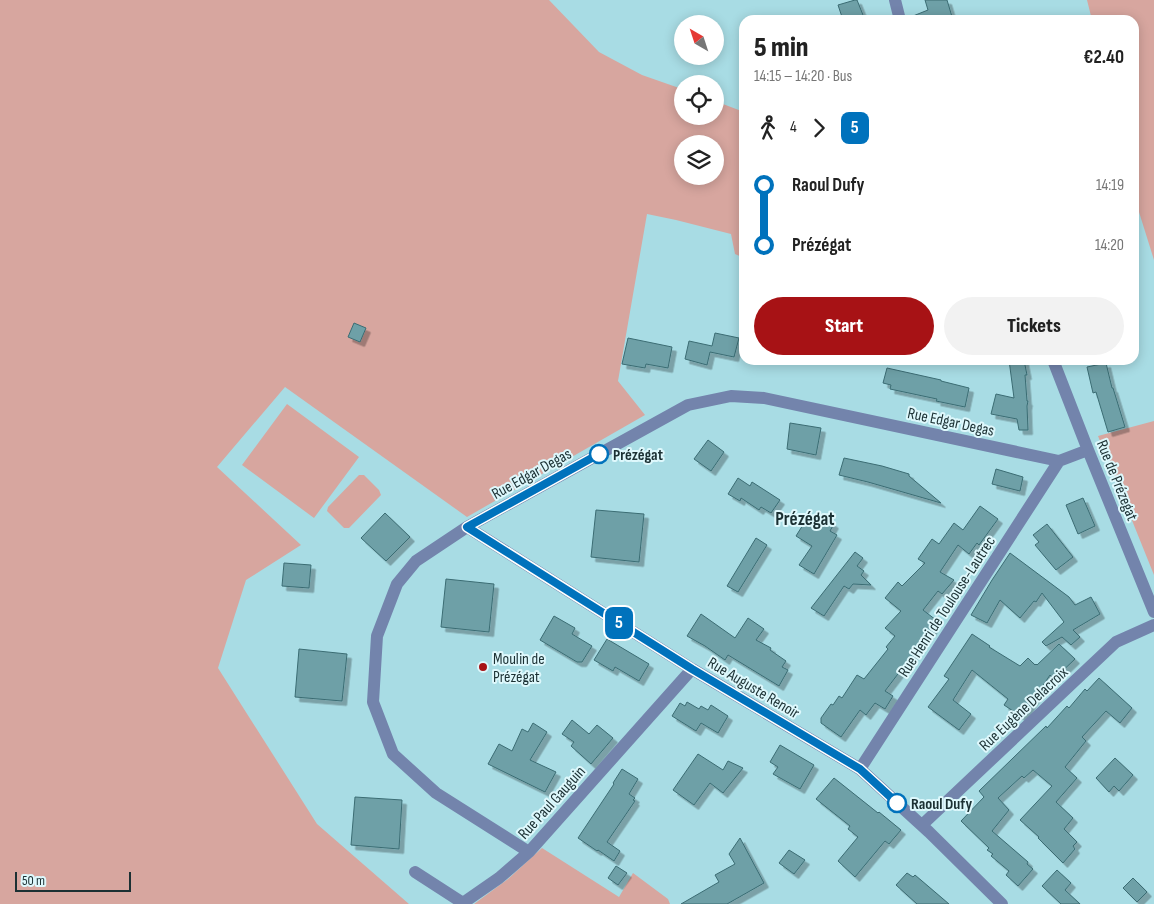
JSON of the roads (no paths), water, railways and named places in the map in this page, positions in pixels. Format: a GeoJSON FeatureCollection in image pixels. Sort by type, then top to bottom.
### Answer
{"type":"FeatureCollection","features":[{"type":"Feature","properties":{"kind":"street"},"geometry":{"type":"LineString","coordinates":[[894,0],[898,15]]}},
{"type":"Feature","properties":{"kind":"street","name":"Rue de Prézegat"},"geometry":{"type":"LineString","coordinates":[[1055,365],[1154,612]]}},
{"type":"Feature","properties":{"kind":"street","name":"Rue Edgar Degas"},"geometry":{"type":"LineString","coordinates":[[529,852],[436,793],[393,754],[373,702],[377,636],[397,584],[416,561],[467,527],[688,405],[731,396],[764,398],[1059,461]]}},
{"type":"Feature","properties":{"kind":"street"},"geometry":{"type":"LineString","coordinates":[[1059,461],[1088,450]]}},
{"type":"Feature","properties":{"kind":"street","name":"Rue Henri de Toulouse-Lautrec"},"geometry":{"type":"LineString","coordinates":[[860,769],[1059,461]]}},
{"type":"Feature","properties":{"kind":"street","name":"Rue Auguste Renoir"},"geometry":{"type":"LineString","coordinates":[[467,527],[692,669],[860,769],[922,825],[1002,904]]}},
{"type":"Feature","properties":{"kind":"street","name":"Rue Eugène Delacroix"},"geometry":{"type":"LineString","coordinates":[[922,825],[1116,642],[1154,625]]}},
{"type":"Feature","properties":{"kind":"street","name":"Rue Paul Gauguin"},"geometry":{"type":"LineString","coordinates":[[415,872],[463,903],[500,878],[529,852],[692,669]]}},
{"type":"Feature","properties":{"kind":"place","name":"Prézégat"},"geometry":{"type":"Point","coordinates":[599,454]}},
{"type":"Feature","properties":{"kind":"place","name":"Moulin de Prézégat"},"geometry":{"type":"Point","coordinates":[483,667]}},
{"type":"Feature","properties":{"kind":"place","name":"Raoul Dufy"},"geometry":{"type":"Point","coordinates":[897,803]}},
{"type":"Feature","properties":{"kind":"district","name":"Prézégat"},"geometry":{"type":"Point","coordinates":[805,518]}}]}
